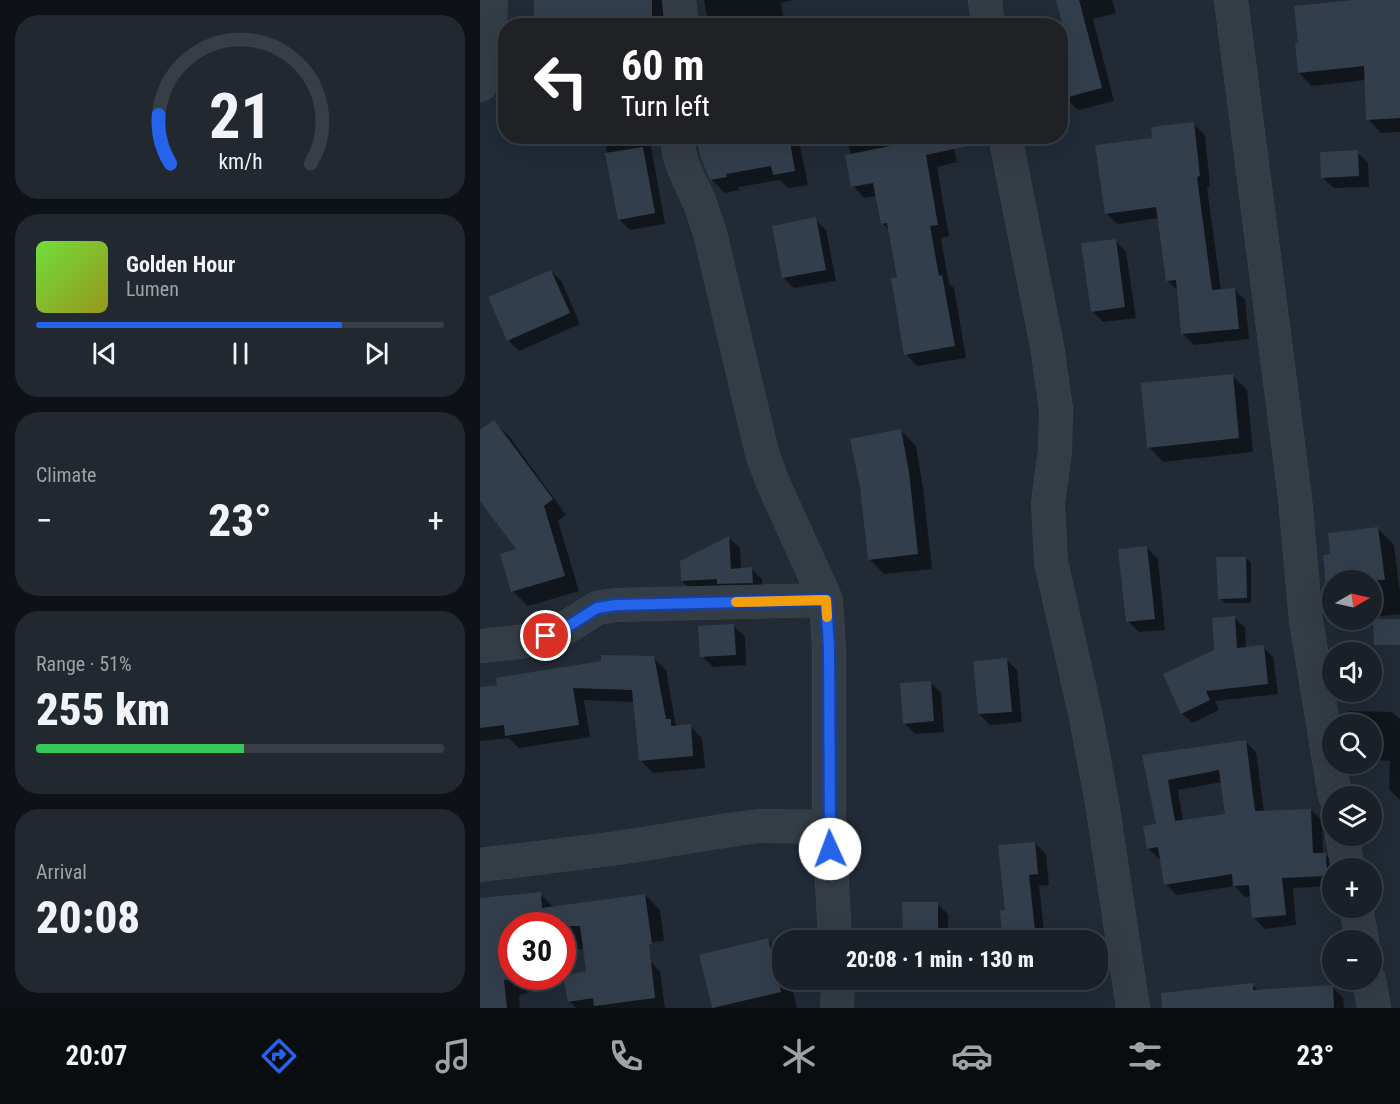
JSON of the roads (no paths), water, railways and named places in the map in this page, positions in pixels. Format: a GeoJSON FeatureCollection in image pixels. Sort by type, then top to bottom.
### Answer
{"type":"FeatureCollection","features":[{"type":"Feature","properties":{"kind":"street"},"geometry":{"type":"LineString","coordinates":[[480,85],[489,55],[491,0]]}},
{"type":"Feature","properties":{"kind":"street"},"geometry":{"type":"LineString","coordinates":[[679,0],[681,18]]}},
{"type":"Feature","properties":{"kind":"street"},"geometry":{"type":"LineString","coordinates":[[986,0],[987,18]]}},
{"type":"Feature","properties":{"kind":"street"},"geometry":{"type":"LineString","coordinates":[[1231,0],[1295,498],[1306,621],[1333,786]]}},
{"type":"Feature","properties":{"kind":"street"},"geometry":{"type":"LineString","coordinates":[[677,144],[685,174],[698,200],[710,233],[762,453],[773,483],[826,600],[829,648],[829,827],[834,930]]}},
{"type":"Feature","properties":{"kind":"street"},"geometry":{"type":"LineString","coordinates":[[1007,144],[1045,335],[1056,409],[1055,451],[1048,503],[1051,562],[1086,717],[1103,809],[1133,1008]]}},
{"type":"Feature","properties":{"kind":"street"},"geometry":{"type":"LineString","coordinates":[[480,646],[519,642],[546,636],[567,627],[597,608],[616,605],[826,600]]}},
{"type":"Feature","properties":{"kind":"street"},"geometry":{"type":"LineString","coordinates":[[480,865],[629,846],[744,828],[829,827]]}},
{"type":"Feature","properties":{"kind":"street"},"geometry":{"type":"LineString","coordinates":[[837,1008],[838,990]]}},
{"type":"Feature","properties":{"kind":"street"},"geometry":{"type":"LineString","coordinates":[[1371,990],[1374,1008]]}}]}
